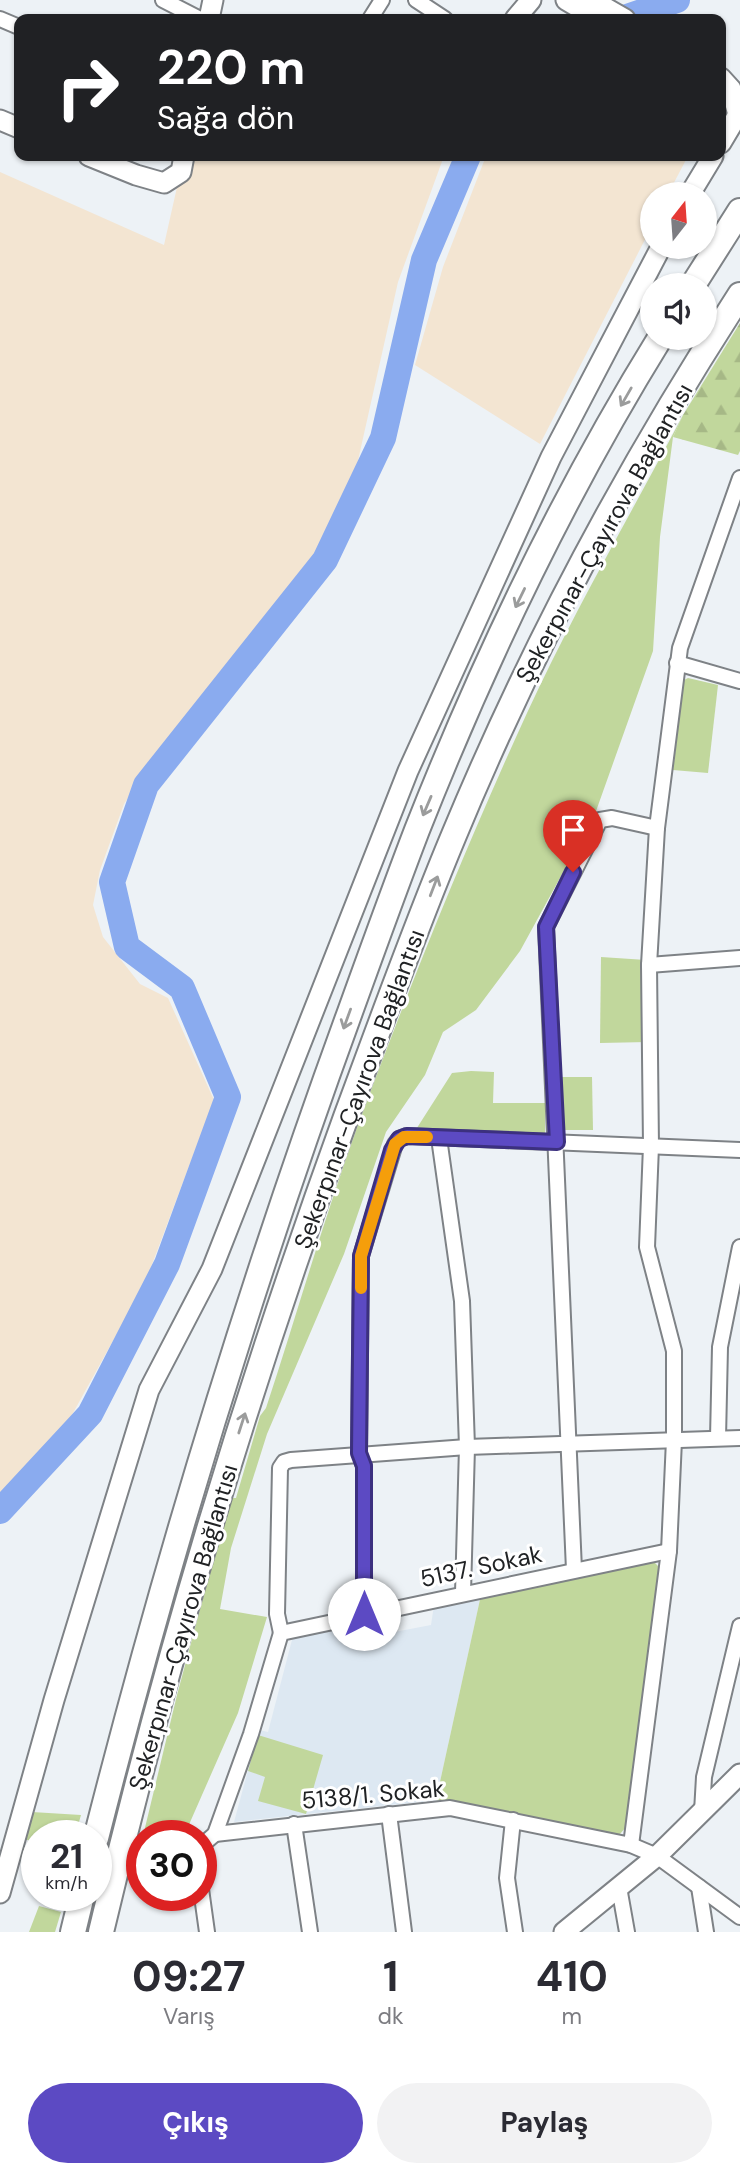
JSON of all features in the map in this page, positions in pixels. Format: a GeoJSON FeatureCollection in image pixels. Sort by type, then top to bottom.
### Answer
{"type":"FeatureCollection","features":[{"type":"Feature","properties":{"kind":"highway"},"geometry":{"type":"LineString","coordinates":[[701,273],[740,211]]}},
{"type":"Feature","properties":{"kind":"highway","name":"Şekerpınar-Çayırova Bağlantısı"},"geometry":{"type":"LineString","coordinates":[[104,1926],[163,1685],[236,1441],[316,1199],[436,881],[492,748],[557,610],[649,443],[740,295]]}},
{"type":"Feature","properties":{"kind":"highway","name":"Şekerpınar-Çayırova Bağlantısı"},"geometry":{"type":"LineString","coordinates":[[101,1820],[136,1685],[225,1379],[321,1090],[408,853],[456,737],[546,546],[653,350]]}},
{"type":"Feature","properties":{"kind":"highway"},"geometry":{"type":"LineString","coordinates":[[73,1932],[78,1911]]}},
{"type":"Feature","properties":{"kind":"street"},"geometry":{"type":"LineString","coordinates":[[163,0],[190,14]]}},
{"type":"Feature","properties":{"kind":"street"},"geometry":{"type":"LineString","coordinates":[[416,0],[437,14]]}},
{"type":"Feature","properties":{"kind":"street"},"geometry":{"type":"LineString","coordinates":[[519,14],[531,0]]}},
{"type":"Feature","properties":{"kind":"street"},"geometry":{"type":"LineString","coordinates":[[566,0],[612,14]]}},
{"type":"Feature","properties":{"kind":"street"},"geometry":{"type":"LineString","coordinates":[[726,135],[739,113],[728,86]]}},
{"type":"Feature","properties":{"kind":"street"},"geometry":{"type":"LineString","coordinates":[[101,161],[164,183],[181,172],[183,161]]}},
{"type":"Feature","properties":{"kind":"street"},"geometry":{"type":"LineString","coordinates":[[697,182],[710,161]]}},
{"type":"Feature","properties":{"kind":"street"},"geometry":{"type":"LineString","coordinates":[[0,1893],[54,1700],[149,1390],[217,1256],[414,759],[551,457],[654,259]]}},
{"type":"Feature","properties":{"kind":"street"},"geometry":{"type":"LineString","coordinates":[[631,1845],[669,1551],[674,1440],[674,1351],[647,1247],[651,1146],[649,965],[657,828],[683,632],[740,478]]}},
{"type":"Feature","properties":{"kind":"street"},"geometry":{"type":"LineString","coordinates":[[677,663],[740,681]]}},
{"type":"Feature","properties":{"kind":"street"},"geometry":{"type":"LineString","coordinates":[[574,1570],[546,927],[600,820],[612,818],[657,828]]}},
{"type":"Feature","properties":{"kind":"street"},"geometry":{"type":"LineString","coordinates":[[649,965],[740,958]]}},
{"type":"Feature","properties":{"kind":"street"},"geometry":{"type":"LineString","coordinates":[[364,1614],[361,1256],[395,1144],[399,1139],[407,1136],[740,1150]]}},
{"type":"Feature","properties":{"kind":"street"},"geometry":{"type":"LineString","coordinates":[[439,1138],[461,1301],[467,1447],[463,1593]]}},
{"type":"Feature","properties":{"kind":"street"},"geometry":{"type":"LineString","coordinates":[[718,1438],[720,1347],[740,1247]]}},
{"type":"Feature","properties":{"kind":"street"},"geometry":{"type":"LineString","coordinates":[[217,1828],[281,1633],[277,1614],[280,1468],[284,1462],[362,1460],[376,1452],[467,1447],[740,1438]]}},
{"type":"Feature","properties":{"kind":"street","name":"5137. Sokak"},"geometry":{"type":"LineString","coordinates":[[281,1633],[669,1551]]}},
{"type":"Feature","properties":{"kind":"street"},"geometry":{"type":"LineString","coordinates":[[702,1812],[704,1777],[740,1626]]}},
{"type":"Feature","properties":{"kind":"street"},"geometry":{"type":"LineString","coordinates":[[564,1932],[657,1856],[740,1774]]}},
{"type":"Feature","properties":{"kind":"street","name":"5138/1. Sokak"},"geometry":{"type":"LineString","coordinates":[[217,1834],[450,1808],[631,1845],[657,1856],[740,1917]]}},
{"type":"Feature","properties":{"kind":"street"},"geometry":{"type":"LineString","coordinates":[[390,1814],[404,1932]]}},
{"type":"Feature","properties":{"kind":"street"},"geometry":{"type":"LineString","coordinates":[[513,1820],[508,1878],[515,1932]]}},
{"type":"Feature","properties":{"kind":"street"},"geometry":{"type":"LineString","coordinates":[[294,1824],[310,1932]]}},
{"type":"Feature","properties":{"kind":"street"},"geometry":{"type":"LineString","coordinates":[[620,1887],[626,1932]]}},
{"type":"Feature","properties":{"kind":"street"},"geometry":{"type":"LineString","coordinates":[[699,1887],[706,1932]]}},
{"type":"Feature","properties":{"kind":"street"},"geometry":{"type":"LineString","coordinates":[[204,1911],[207,1932]]}},
{"type":"Feature","properties":{"kind":"shaded area"},"geometry":{"type":"Polygon","coordinates":[[[183,161],[442,161],[398,282],[357,465],[298,590],[163,744],[124,804],[100,870],[93,905],[103,937],[140,984],[168,998],[214,1100],[145,1283],[63,1431],[0,1497],[0,172],[164,245],[183,161]]]}},
{"type":"Feature","properties":{"kind":"shaded area"},"geometry":{"type":"Polygon","coordinates":[[[484,161],[685,161],[674,182],[640,182],[640,249],[540,444],[415,365],[443,267],[484,161]]]}},
{"type":"Feature","properties":{"kind":"shaded area"},"geometry":{"type":"Polygon","coordinates":[[[481,1595],[436,1800],[234,1822],[259,1730],[268,1732],[293,1636],[379,1618],[384,1634],[431,1625],[434,1605],[481,1595]]]}},
{"type":"Feature","properties":{"kind":"green space"},"geometry":{"type":"Polygon","coordinates":[[[740,323],[738,455],[673,437],[683,415],[740,323]]]}},
{"type":"Feature","properties":{"kind":"green space"},"geometry":{"type":"Polygon","coordinates":[[[683,415],[673,437],[660,537],[653,651],[595,814],[520,951],[476,1010],[443,1032],[425,1075],[386,1132],[344,1254],[267,1434],[231,1548],[220,1609],[267,1617],[238,1713],[191,1820],[147,1820],[230,1498],[236,1498],[260,1416],[266,1408],[358,1125],[460,866],[527,713],[583,600],[683,415]]]}},
{"type":"Feature","properties":{"kind":"green space"},"geometry":{"type":"Polygon","coordinates":[[[688,678],[718,685],[708,773],[673,770],[684,680],[688,678]]]}},
{"type":"Feature","properties":{"kind":"green space"},"geometry":{"type":"Polygon","coordinates":[[[601,957],[646,960],[648,1042],[600,1043],[601,957]]]}},
{"type":"Feature","properties":{"kind":"green space"},"geometry":{"type":"Polygon","coordinates":[[[494,1072],[493,1103],[545,1103],[545,1134],[415,1131],[452,1073],[494,1072]]]}},
{"type":"Feature","properties":{"kind":"green space"},"geometry":{"type":"Polygon","coordinates":[[[560,1077],[592,1077],[593,1130],[560,1130],[560,1077]]]}},
{"type":"Feature","properties":{"kind":"green space"},"geometry":{"type":"Polygon","coordinates":[[[652,1560],[659,1567],[627,1826],[619,1835],[436,1800],[481,1595],[652,1560]]]}},
{"type":"Feature","properties":{"kind":"green space"},"geometry":{"type":"Polygon","coordinates":[[[258,1735],[323,1755],[306,1814],[258,1801],[265,1777],[248,1771],[258,1735]]]}},
{"type":"Feature","properties":{"kind":"green space"},"geometry":{"type":"Polygon","coordinates":[[[32,1812],[81,1815],[80,1820],[30,1820],[32,1812]]]}},
{"type":"Feature","properties":{"kind":"green space"},"geometry":{"type":"Polygon","coordinates":[[[37,1911],[61,1912],[55,1932],[29,1932],[37,1911]]]}},
{"type":"Feature","properties":{"kind":"waterway"},"geometry":{"type":"LineString","coordinates":[[636,14],[677,0]]}},
{"type":"Feature","properties":{"kind":"waterway"},"geometry":{"type":"LineString","coordinates":[[0,1511],[90,1414],[167,1264],[228,1097],[182,988],[127,947],[112,882],[146,785],[325,560],[383,438],[424,260],[466,161]]}},
{"type":"Feature","properties":{"kind":"slow traffic"},"geometry":{"type":"LineString","coordinates":[[361,1288],[361,1256],[392,1150],[399,1139],[404,1137],[427,1137]]}},
{"type":"Feature","properties":{"kind":"route"},"geometry":{"type":"LineString","coordinates":[[364,1614],[364,1466],[359,1453],[361,1256],[392,1150],[399,1139],[407,1136],[557,1142],[546,927],[573,872]]}}]}
